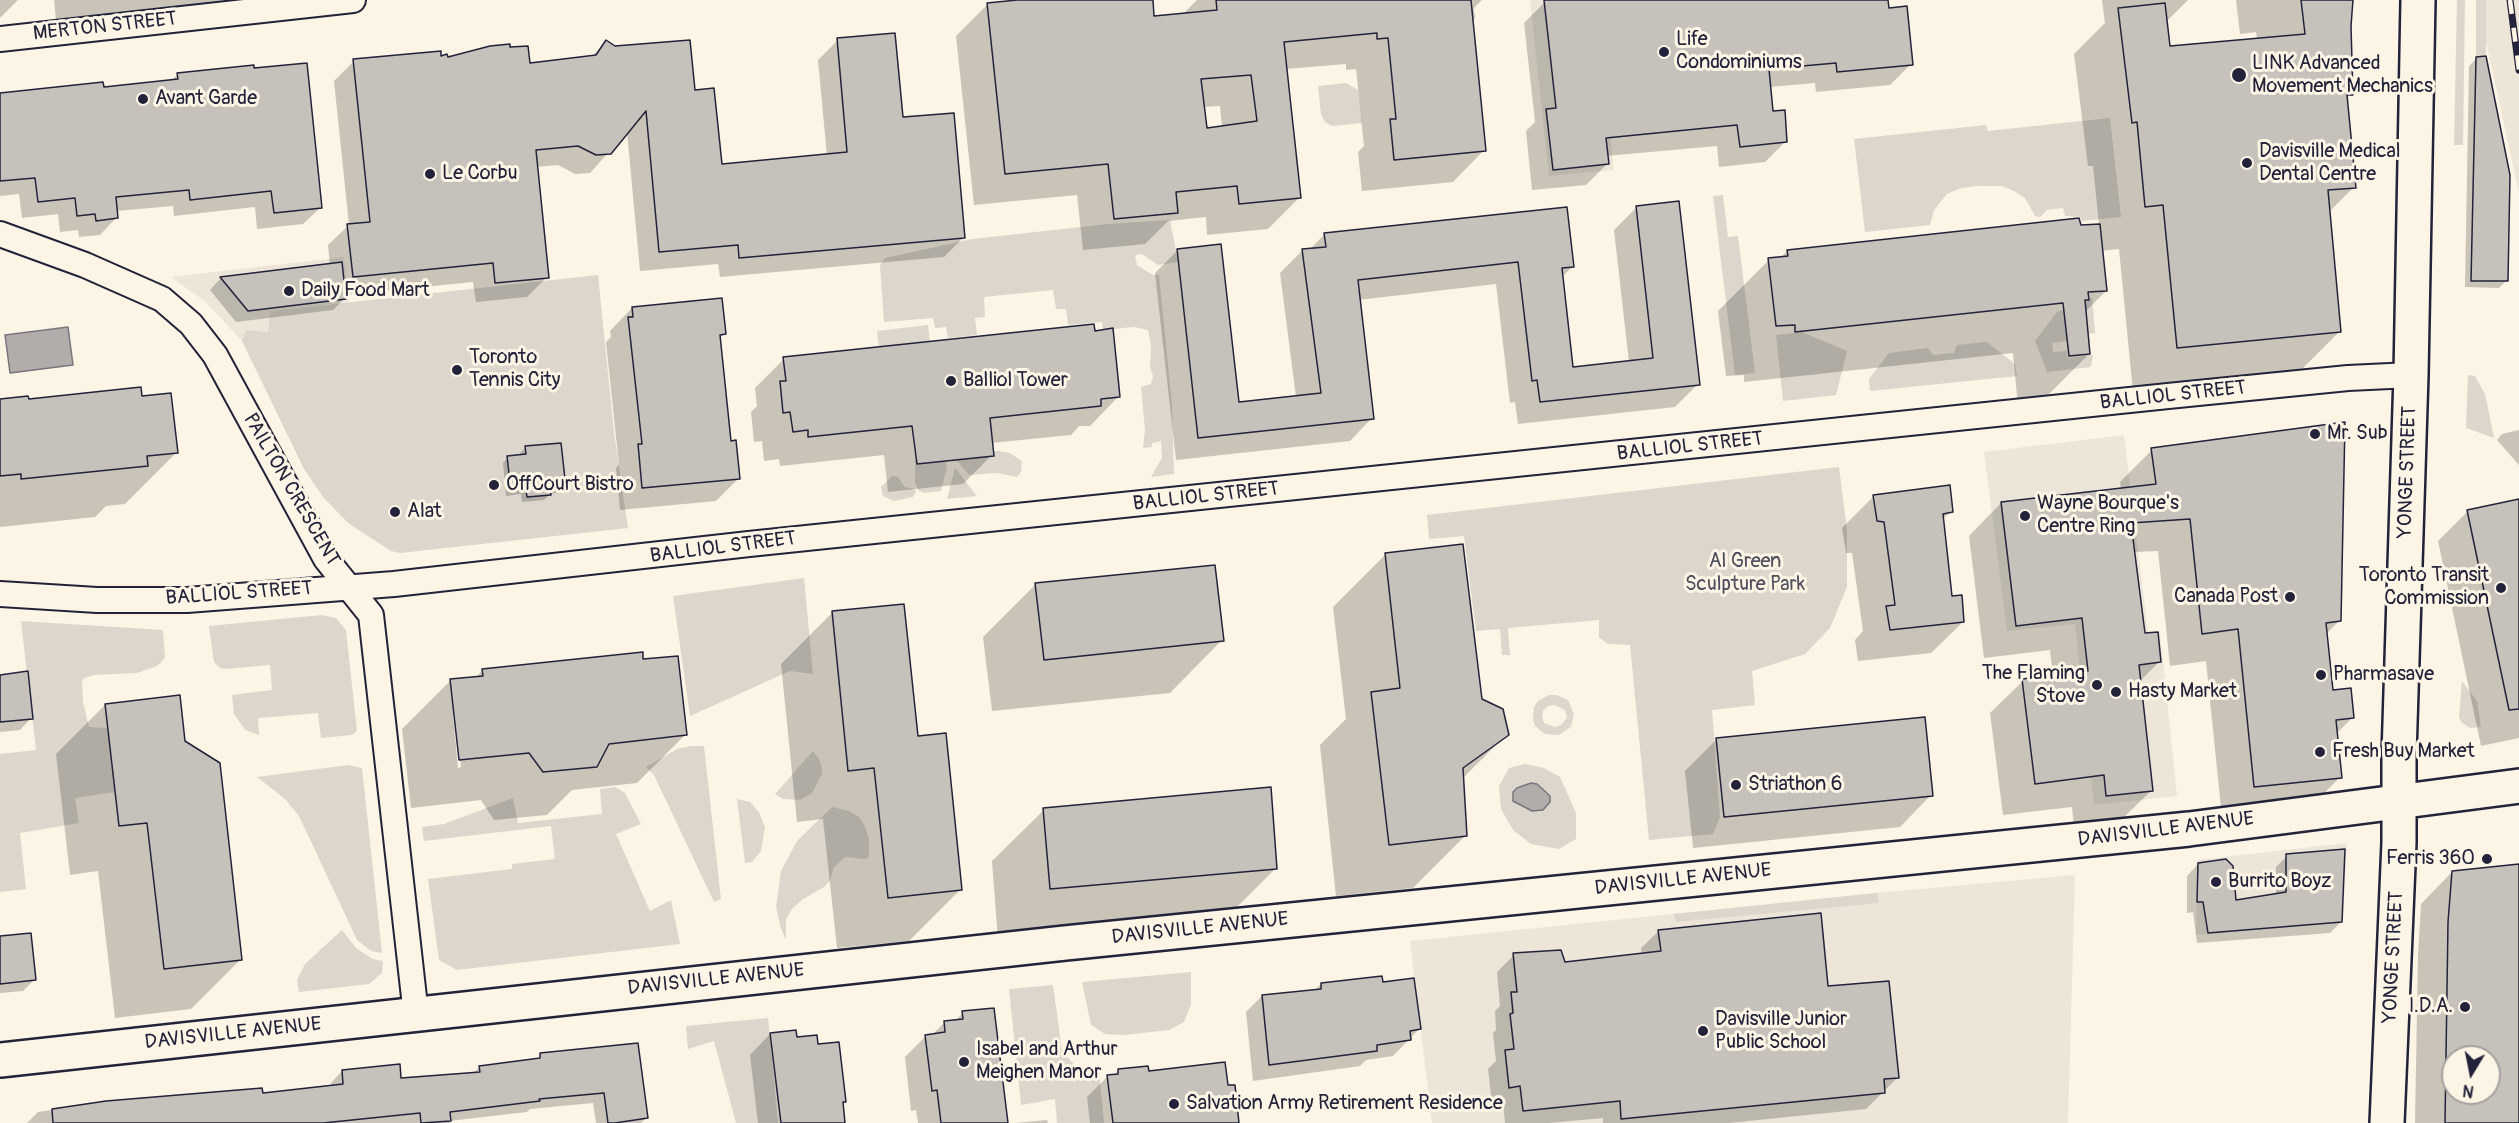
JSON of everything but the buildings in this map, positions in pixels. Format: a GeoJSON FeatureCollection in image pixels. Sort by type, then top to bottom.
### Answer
{"type":"FeatureCollection","features":[{"type":"Feature","properties":{"kind":"street","name":"MERTON STREET"},"geometry":{"type":"LineString","coordinates":[[0,39],[353,0]]}},
{"type":"Feature","properties":{"kind":"street","name":"YONGE STREET"},"geometry":{"type":"LineString","coordinates":[[2387,1123],[2400,842],[2399,801],[2411,375],[2418,0]]}},
{"type":"Feature","properties":{"kind":"street","name":"PAILTON CRESCENT"},"geometry":{"type":"LineString","coordinates":[[0,234],[85,265],[162,299],[191,324],[215,355],[326,559],[371,615],[416,1014]]}},
{"type":"Feature","properties":{"kind":"street","name":"BALLIOL STREET"},"geometry":{"type":"LineString","coordinates":[[0,594],[97,600],[187,600],[350,587],[2348,378],[2411,375]]}},
{"type":"Feature","properties":{"kind":"street","name":"DAVISVILLE AVENUE"},"geometry":{"type":"LineString","coordinates":[[0,1060],[1065,943],[2189,829],[2519,786]]}},
{"type":"Feature","properties":{"kind":"shaded area"},"geometry":{"type":"Polygon","coordinates":[[[1530,0],[1595,0],[1614,170],[1549,176],[1530,0]]]}},
{"type":"Feature","properties":{"kind":"shaded area"},"geometry":{"type":"Polygon","coordinates":[[[2485,0],[2519,0],[2519,193],[2485,37],[2485,0]]]}},
{"type":"Feature","properties":{"kind":"shaded area"},"geometry":{"type":"Polygon","coordinates":[[[344,257],[349,302],[270,311],[268,332],[246,330],[242,341],[206,302],[171,277],[344,257]]]}},
{"type":"Feature","properties":{"kind":"shaded area"},"geometry":{"type":"Polygon","coordinates":[[[68,327],[73,365],[10,373],[5,335],[68,327]]]}},
{"type":"Feature","properties":{"kind":"shaded area"},"geometry":{"type":"Polygon","coordinates":[[[2124,435],[2148,633],[2160,632],[2177,796],[2094,805],[2075,624],[2007,631],[1984,452],[2124,435]]]}},
{"type":"Feature","properties":{"kind":"shaded area"},"geometry":{"type":"Polygon","coordinates":[[[1531,783],[1537,784],[1550,796],[1550,802],[1543,810],[1532,811],[1513,801],[1513,792],[1517,788],[1531,783]]]}},
{"type":"Feature","properties":{"kind":"shaded area"},"geometry":{"type":"Polygon","coordinates":[[[2347,843],[2343,922],[2196,935],[2197,860],[2347,843]]]}},
{"type":"Feature","properties":{"kind":"shaded area"},"geometry":{"type":"Polygon","coordinates":[[[2075,875],[2068,1123],[1432,1123],[1410,941],[2075,875]]]}},
{"type":"Feature","properties":{"kind":"green space"},"geometry":{"type":"Polygon","coordinates":[[[2457,0],[2465,0],[2463,145],[2454,145],[2457,0]]]}},
{"type":"Feature","properties":{"kind":"green space"},"geometry":{"type":"Polygon","coordinates":[[[2476,0],[2486,0],[2486,57],[2476,57],[2476,0]]]}},
{"type":"Feature","properties":{"kind":"green space"},"geometry":{"type":"Polygon","coordinates":[[[1346,83],[1358,90],[1362,123],[1332,126],[1325,122],[1321,114],[1318,86],[1346,83]]]}},
{"type":"Feature","properties":{"kind":"green space"},"geometry":{"type":"Polygon","coordinates":[[[2110,118],[2121,217],[2082,221],[2080,217],[2065,216],[2063,208],[2047,210],[2040,217],[2035,216],[2025,198],[2014,191],[2002,186],[1978,186],[1961,188],[1947,194],[1934,210],[1930,225],[1865,232],[1854,139],[1986,125],[1988,131],[2110,118]]]}},
{"type":"Feature","properties":{"kind":"green space"},"geometry":{"type":"Polygon","coordinates":[[[1723,195],[1728,237],[1738,236],[1755,373],[1735,375],[1713,196],[1723,195]]]}},
{"type":"Feature","properties":{"kind":"green space"},"geometry":{"type":"Polygon","coordinates":[[[1170,220],[1178,262],[1158,265],[1142,254],[1135,255],[1137,265],[1153,275],[1159,275],[1172,405],[1174,474],[1151,477],[1162,458],[1161,441],[1152,443],[1152,447],[1143,448],[1145,430],[1141,387],[1151,384],[1153,376],[1150,368],[1151,345],[1148,330],[1134,327],[1103,330],[1102,322],[1068,325],[1066,309],[1056,309],[1053,290],[984,297],[985,317],[975,318],[977,335],[948,338],[946,327],[935,328],[933,318],[884,322],[880,265],[885,258],[972,239],[1108,224],[1170,220]]]}},
{"type":"Feature","properties":{"kind":"green space"},"geometry":{"type":"Polygon","coordinates":[[[598,275],[614,432],[628,528],[400,553],[391,551],[348,523],[323,497],[304,469],[242,341],[246,330],[268,332],[270,311],[598,275]]]}},
{"type":"Feature","properties":{"kind":"green space"},"geometry":{"type":"Polygon","coordinates":[[[2092,298],[2095,333],[2081,335],[2079,339],[2052,343],[2053,352],[2067,351],[2068,358],[2093,355],[2091,367],[2047,372],[2035,341],[2057,312],[2092,298]]]}},
{"type":"Feature","properties":{"kind":"green space"},"geometry":{"type":"Polygon","coordinates":[[[928,325],[930,342],[879,347],[877,331],[928,325]]]}},
{"type":"Feature","properties":{"kind":"green space"},"geometry":{"type":"Polygon","coordinates":[[[1802,332],[1847,351],[1836,395],[1783,401],[1776,335],[1802,332]]]}},
{"type":"Feature","properties":{"kind":"green space"},"geometry":{"type":"Polygon","coordinates":[[[1987,342],[2015,364],[2017,376],[1870,391],[1869,379],[1889,353],[1928,348],[1933,355],[1954,353],[1957,345],[1987,342]]]}},
{"type":"Feature","properties":{"kind":"green space"},"geometry":{"type":"Polygon","coordinates":[[[2468,375],[2475,376],[2485,394],[2494,438],[2466,428],[2468,375]]]}},
{"type":"Feature","properties":{"kind":"green space"},"geometry":{"type":"Polygon","coordinates":[[[998,451],[1010,453],[1022,461],[1021,472],[1017,477],[997,473],[969,475],[954,457],[998,451]]]}},
{"type":"Feature","properties":{"kind":"green space"},"geometry":{"type":"Polygon","coordinates":[[[945,457],[947,467],[941,491],[924,493],[919,491],[915,483],[915,460],[945,457]]]}},
{"type":"Feature","properties":{"kind":"green space","name":"Al Green Sculpture Park"},"geometry":{"type":"Polygon","coordinates":[[[1839,467],[1847,530],[1847,587],[1830,628],[1805,654],[1752,671],[1755,705],[1712,710],[1720,817],[1713,834],[1649,840],[1630,645],[1608,644],[1599,637],[1599,620],[1508,628],[1510,655],[1502,655],[1500,629],[1476,631],[1464,536],[1429,539],[1427,515],[1839,467]]]}},
{"type":"Feature","properties":{"kind":"green space"},"geometry":{"type":"Polygon","coordinates":[[[955,468],[977,496],[947,499],[955,468]]]}},
{"type":"Feature","properties":{"kind":"green space"},"geometry":{"type":"Polygon","coordinates":[[[892,476],[898,477],[905,487],[916,491],[913,497],[894,501],[883,496],[881,487],[892,476]]]}},
{"type":"Feature","properties":{"kind":"green space"},"geometry":{"type":"Polygon","coordinates":[[[804,578],[813,674],[790,671],[690,716],[673,596],[804,578]]]}},
{"type":"Feature","properties":{"kind":"green space"},"geometry":{"type":"Polygon","coordinates":[[[322,615],[336,618],[346,630],[357,731],[352,735],[321,738],[318,713],[258,718],[259,735],[245,730],[234,714],[232,695],[272,690],[270,665],[220,668],[214,662],[209,626],[322,615]]]}},
{"type":"Feature","properties":{"kind":"green space"},"geometry":{"type":"Polygon","coordinates":[[[21,621],[163,630],[165,658],[157,666],[137,673],[94,675],[84,678],[82,682],[83,702],[89,727],[107,728],[115,792],[75,798],[79,823],[20,833],[26,889],[0,892],[0,754],[36,750],[21,621]]]}},
{"type":"Feature","properties":{"kind":"green space"},"geometry":{"type":"Polygon","coordinates":[[[2462,681],[2477,701],[2481,727],[2470,728],[2461,722],[2459,717],[2462,681]]]}},
{"type":"Feature","properties":{"kind":"green space"},"geometry":{"type":"Polygon","coordinates":[[[1549,695],[1568,700],[1574,714],[1571,727],[1559,735],[1545,734],[1535,726],[1533,720],[1534,707],[1538,701],[1549,695]],[[1555,705],[1548,706],[1543,711],[1544,723],[1555,727],[1561,725],[1567,718],[1565,710],[1555,705]]]}},
{"type":"Feature","properties":{"kind":"green space"},"geometry":{"type":"Polygon","coordinates":[[[704,746],[721,899],[714,902],[654,775],[646,767],[677,749],[704,746]]]}},
{"type":"Feature","properties":{"kind":"green space"},"geometry":{"type":"Polygon","coordinates":[[[813,751],[819,759],[822,774],[812,793],[800,800],[783,799],[775,794],[813,751]]]}},
{"type":"Feature","properties":{"kind":"green space"},"geometry":{"type":"Polygon","coordinates":[[[1525,764],[1544,768],[1560,777],[1576,813],[1576,839],[1559,849],[1531,844],[1513,830],[1501,809],[1499,786],[1509,768],[1525,764]]]}},
{"type":"Feature","properties":{"kind":"green space"},"geometry":{"type":"Polygon","coordinates":[[[348,765],[362,768],[382,953],[371,951],[357,940],[299,816],[285,799],[257,777],[348,765]]]}},
{"type":"Feature","properties":{"kind":"green space"},"geometry":{"type":"Polygon","coordinates":[[[615,787],[625,793],[641,824],[616,834],[650,911],[671,900],[680,944],[457,970],[439,960],[428,879],[512,869],[512,864],[555,859],[551,826],[424,841],[422,827],[444,824],[513,798],[518,823],[602,814],[600,789],[615,787]]]}},
{"type":"Feature","properties":{"kind":"green space"},"geometry":{"type":"Polygon","coordinates":[[[737,799],[750,802],[759,812],[765,827],[761,851],[752,862],[745,863],[737,799]]]}},
{"type":"Feature","properties":{"kind":"green space"},"geometry":{"type":"Polygon","coordinates":[[[832,807],[849,811],[859,817],[869,839],[869,856],[866,859],[845,857],[834,867],[830,881],[824,887],[803,899],[792,909],[786,919],[786,940],[776,907],[781,871],[797,841],[832,807]]]}},
{"type":"Feature","properties":{"kind":"green space"},"geometry":{"type":"Polygon","coordinates":[[[1877,893],[1879,903],[1676,922],[1674,914],[1877,893]]]}},
{"type":"Feature","properties":{"kind":"green space"},"geometry":{"type":"Polygon","coordinates":[[[342,930],[357,949],[373,959],[383,961],[382,973],[369,984],[299,992],[297,980],[305,964],[342,930]]]}},
{"type":"Feature","properties":{"kind":"green space"},"geometry":{"type":"Polygon","coordinates":[[[1191,972],[1191,1005],[1184,1022],[1169,1030],[1124,1035],[1105,1034],[1091,1025],[1082,982],[1191,972]]]}},
{"type":"Feature","properties":{"kind":"green space"},"geometry":{"type":"Polygon","coordinates":[[[1053,985],[1062,1051],[1079,1070],[1099,1071],[1104,1123],[1057,1123],[1055,1099],[1021,1105],[1009,989],[1053,985]]]}},
{"type":"Feature","properties":{"kind":"green space"},"geometry":{"type":"Polygon","coordinates":[[[768,1018],[778,1123],[736,1123],[714,1041],[688,1049],[686,1026],[768,1018]]]}},
{"type":"Feature","properties":{"kind":"railway"},"geometry":{"type":"LineString","coordinates":[[2510,0],[2519,70]]}},
{"type":"Feature","properties":{"kind":"place","name":"Life Condominiums"},"geometry":{"type":"Point","coordinates":[1664,52]}},
{"type":"Feature","properties":{"kind":"place","name":"LINK Advanced Movement Mechanics"},"geometry":{"type":"Point","coordinates":[2239,75]}},
{"type":"Feature","properties":{"kind":"place","name":"Avant Garde"},"geometry":{"type":"Point","coordinates":[143,99]}},
{"type":"Feature","properties":{"kind":"place","name":"Davisville Medical Dental Centre"},"geometry":{"type":"Point","coordinates":[2247,163]}},
{"type":"Feature","properties":{"kind":"place","name":"Le Corbu"},"geometry":{"type":"Point","coordinates":[430,174]}},
{"type":"Feature","properties":{"kind":"place","name":"Daily Food Mart"},"geometry":{"type":"Point","coordinates":[289,291]}},
{"type":"Feature","properties":{"kind":"place","name":"Toronto Tennis City"},"geometry":{"type":"Point","coordinates":[457,370]}},
{"type":"Feature","properties":{"kind":"place","name":"Balliol Tower"},"geometry":{"type":"Point","coordinates":[951,381]}},
{"type":"Feature","properties":{"kind":"place","name":"Mr. Sub"},"geometry":{"type":"Point","coordinates":[2315,434]}},
{"type":"Feature","properties":{"kind":"place","name":"OffCourt Bistro"},"geometry":{"type":"Point","coordinates":[494,485]}},
{"type":"Feature","properties":{"kind":"place","name":"Alat"},"geometry":{"type":"Point","coordinates":[395,512]}},
{"type":"Feature","properties":{"kind":"place","name":"Wayne Bourque's Centre Ring"},"geometry":{"type":"Point","coordinates":[2025,516]}},
{"type":"Feature","properties":{"kind":"place","name":"Toronto Transit Commission"},"geometry":{"type":"Point","coordinates":[2501,588]}},
{"type":"Feature","properties":{"kind":"place","name":"Canada Post"},"geometry":{"type":"Point","coordinates":[2290,597]}},
{"type":"Feature","properties":{"kind":"place","name":"Pharmasave"},"geometry":{"type":"Point","coordinates":[2321,675]}},
{"type":"Feature","properties":{"kind":"place","name":"The Flaming Stove"},"geometry":{"type":"Point","coordinates":[2097,685]}},
{"type":"Feature","properties":{"kind":"place","name":"Hasty Market"},"geometry":{"type":"Point","coordinates":[2116,692]}},
{"type":"Feature","properties":{"kind":"place","name":"Fresh Buy Market"},"geometry":{"type":"Point","coordinates":[2320,752]}},
{"type":"Feature","properties":{"kind":"place","name":"Striathon 6"},"geometry":{"type":"Point","coordinates":[1736,785]}},
{"type":"Feature","properties":{"kind":"place","name":"Ferris 360"},"geometry":{"type":"Point","coordinates":[2487,859]}},
{"type":"Feature","properties":{"kind":"place","name":"Burrito Boyz"},"geometry":{"type":"Point","coordinates":[2216,882]}},
{"type":"Feature","properties":{"kind":"place","name":"I.D.A."},"geometry":{"type":"Point","coordinates":[2465,1007]}},
{"type":"Feature","properties":{"kind":"place","name":"Davisville Junior Public School"},"geometry":{"type":"Point","coordinates":[1703,1031]}},
{"type":"Feature","properties":{"kind":"place","name":"Isabel and Arthur Meighen Manor"},"geometry":{"type":"Point","coordinates":[964,1062]}},
{"type":"Feature","properties":{"kind":"place","name":"Salvation Army Retirement Residence"},"geometry":{"type":"Point","coordinates":[1174,1104]}}]}
